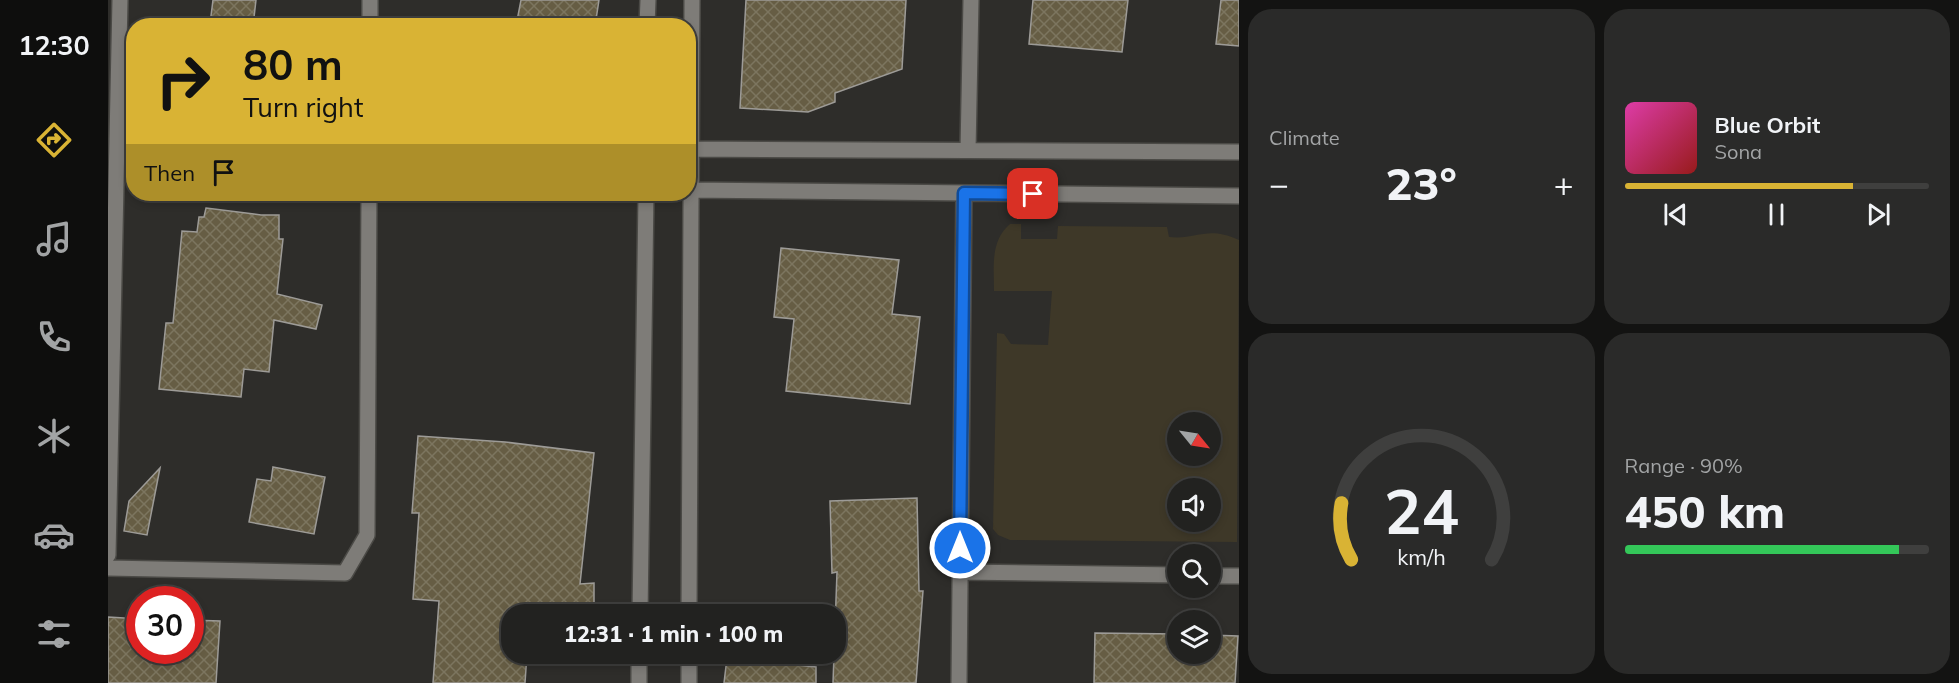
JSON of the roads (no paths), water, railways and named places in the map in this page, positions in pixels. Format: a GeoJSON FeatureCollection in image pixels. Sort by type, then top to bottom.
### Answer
{"type":"FeatureCollection","features":[{"type":"Feature","properties":{"kind":"street"},"geometry":{"type":"LineString","coordinates":[[108,555],[120,0]]}},
{"type":"Feature","properties":{"kind":"street"},"geometry":{"type":"LineString","coordinates":[[370,0],[370,18]]}},
{"type":"Feature","properties":{"kind":"street"},"geometry":{"type":"LineString","coordinates":[[647,18],[648,0]]}},
{"type":"Feature","properties":{"kind":"street"},"geometry":{"type":"LineString","coordinates":[[692,0],[692,18]]}},
{"type":"Feature","properties":{"kind":"street"},"geometry":{"type":"LineString","coordinates":[[968,150],[971,0]]}},
{"type":"Feature","properties":{"kind":"street"},"geometry":{"type":"LineString","coordinates":[[696,149],[1239,152]]}},
{"type":"Feature","properties":{"kind":"street"},"geometry":{"type":"LineString","coordinates":[[696,190],[1239,196]]}},
{"type":"Feature","properties":{"kind":"street"},"geometry":{"type":"LineString","coordinates":[[959,683],[964,193]]}},
{"type":"Feature","properties":{"kind":"street"},"geometry":{"type":"LineString","coordinates":[[108,568],[345,573],[368,535],[369,201]]}},
{"type":"Feature","properties":{"kind":"street"},"geometry":{"type":"LineString","coordinates":[[640,604],[646,201]]}},
{"type":"Feature","properties":{"kind":"street"},"geometry":{"type":"LineString","coordinates":[[689,201],[689,604]]}},
{"type":"Feature","properties":{"kind":"street"},"geometry":{"type":"LineString","coordinates":[[960,572],[1167,575]]}},
{"type":"Feature","properties":{"kind":"street"},"geometry":{"type":"LineString","coordinates":[[1221,576],[1239,576]]}},
{"type":"Feature","properties":{"kind":"street"},"geometry":{"type":"LineString","coordinates":[[639,664],[639,683]]}},
{"type":"Feature","properties":{"kind":"street"},"geometry":{"type":"LineString","coordinates":[[689,664],[689,683]]}}]}
